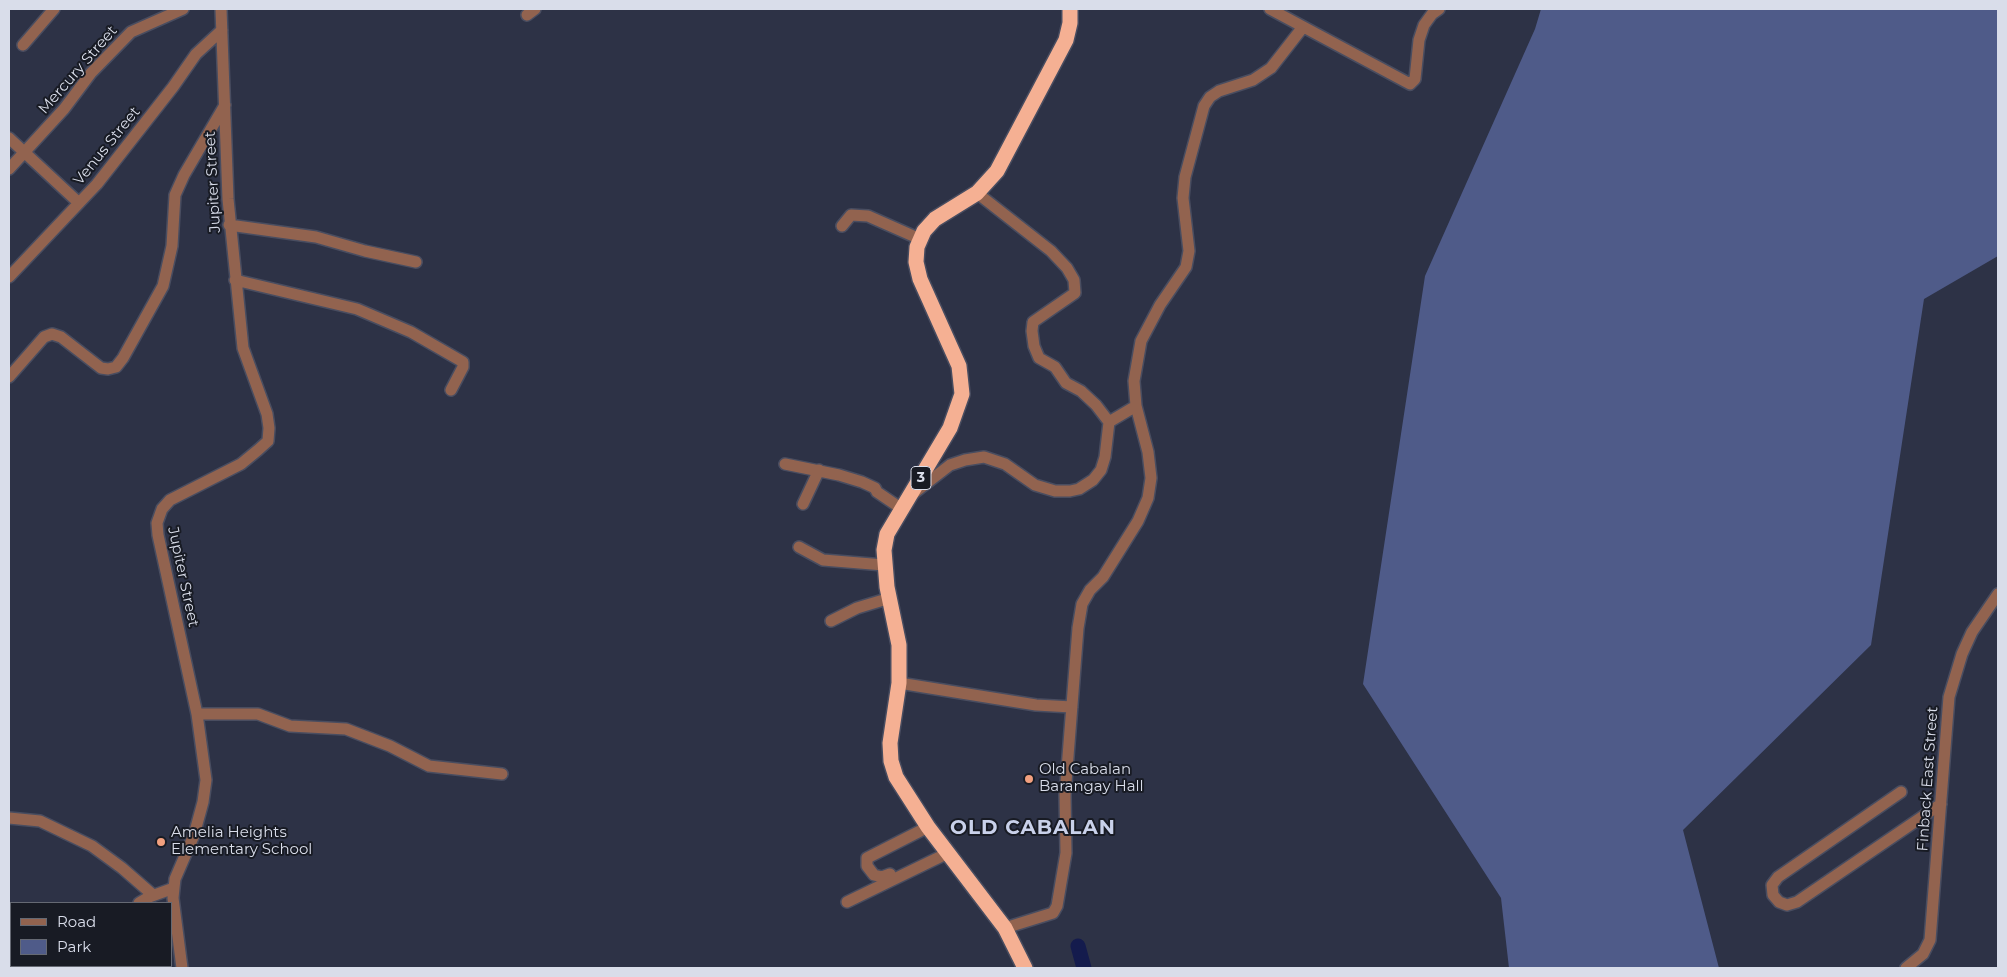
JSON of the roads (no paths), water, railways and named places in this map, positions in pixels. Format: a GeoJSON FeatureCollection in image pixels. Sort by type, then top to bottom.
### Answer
{"type":"FeatureCollection","features":[{"type":"Feature","properties":{"kind":"highway"},"geometry":{"type":"LineString","coordinates":[[920,239],[935,219],[977,193],[997,171],[1066,40],[1070,23],[1070,9]]}},
{"type":"Feature","properties":{"kind":"highway","name":"3"},"geometry":{"type":"LineString","coordinates":[[920,239],[916,254],[918,269],[959,366],[962,394],[950,428],[887,534],[884,565],[899,645],[899,683],[890,743],[891,761],[896,777],[928,827],[1005,928],[1025,968]]}},
{"type":"Feature","properties":{"kind":"street"},"geometry":{"type":"LineString","coordinates":[[23,45],[54,9]]}},
{"type":"Feature","properties":{"kind":"street","name":"Mercury Street"},"geometry":{"type":"LineString","coordinates":[[9,169],[64,109],[91,74],[131,32],[183,9]]}},
{"type":"Feature","properties":{"kind":"street","name":"Jupiter Street"},"geometry":{"type":"LineString","coordinates":[[182,968],[173,898],[175,879],[194,835],[206,780],[197,714],[157,523],[162,509],[170,500],[241,464],[268,441],[269,428],[267,414],[243,348],[229,225],[221,9]]}},
{"type":"Feature","properties":{"kind":"street"},"geometry":{"type":"LineString","coordinates":[[1270,9],[1408,84],[1413,83],[1419,40],[1424,25],[1432,14],[1440,9]]}},
{"type":"Feature","properties":{"kind":"street"},"geometry":{"type":"LineString","coordinates":[[1005,928],[1052,913],[1057,906],[1066,853],[1065,795],[1078,628],[1082,604],[1090,590],[1103,577],[1138,521],[1148,498],[1151,478],[1148,452],[1136,406],[1134,381],[1141,341],[1160,305],[1186,267],[1189,251],[1183,198],[1185,177],[1204,106],[1210,97],[1219,91],[1253,80],[1271,68],[1303,27]]}},
{"type":"Feature","properties":{"kind":"street","name":"Venus Street"},"geometry":{"type":"LineString","coordinates":[[9,278],[97,184],[173,87],[196,54],[222,30]]}},
{"type":"Feature","properties":{"kind":"street"},"geometry":{"type":"LineString","coordinates":[[9,377],[44,337],[52,334],[61,337],[100,368],[116,367],[123,358],[163,286],[172,246],[175,195],[184,175],[225,106]]}},
{"type":"Feature","properties":{"kind":"street"},"geometry":{"type":"LineString","coordinates":[[9,138],[79,202]]}},
{"type":"Feature","properties":{"kind":"street"},"geometry":{"type":"LineString","coordinates":[[911,495],[950,466],[965,460],[984,457],[1006,464],[1035,485],[1056,491],[1070,492],[1080,489],[1093,480],[1101,470],[1109,422],[1096,405],[1081,391],[1066,383],[1056,368],[1039,358],[1035,349],[1032,331],[1034,322],[1075,293],[1074,280],[1051,251],[977,193]]}},
{"type":"Feature","properties":{"kind":"street"},"geometry":{"type":"LineString","coordinates":[[842,226],[852,215],[868,216],[920,239]]}},
{"type":"Feature","properties":{"kind":"street"},"geometry":{"type":"LineString","coordinates":[[229,225],[316,237],[365,251],[416,262]]}},
{"type":"Feature","properties":{"kind":"street"},"geometry":{"type":"LineString","coordinates":[[236,280],[357,309],[411,332],[463,362],[463,368],[451,390]]}},
{"type":"Feature","properties":{"kind":"street"},"geometry":{"type":"LineString","coordinates":[[1109,422],[1136,406]]}},
{"type":"Feature","properties":{"kind":"street"},"geometry":{"type":"LineString","coordinates":[[785,464],[839,475],[875,488],[877,492],[902,509]]}},
{"type":"Feature","properties":{"kind":"street"},"geometry":{"type":"LineString","coordinates":[[803,504],[819,470]]}},
{"type":"Feature","properties":{"kind":"street"},"geometry":{"type":"LineString","coordinates":[[799,547],[823,560],[884,565]]}},
{"type":"Feature","properties":{"kind":"street","name":"Finback East Street"},"geometry":{"type":"LineString","coordinates":[[1906,968],[1923,954],[1930,940],[1949,696],[1962,654],[1972,632],[1998,594]]}},
{"type":"Feature","properties":{"kind":"street"},"geometry":{"type":"LineString","coordinates":[[831,621],[857,608],[890,598]]}},
{"type":"Feature","properties":{"kind":"street"},"geometry":{"type":"LineString","coordinates":[[899,683],[1036,705],[1072,707]]}},
{"type":"Feature","properties":{"kind":"street"},"geometry":{"type":"LineString","coordinates":[[197,714],[258,714],[290,726],[346,729],[390,746],[429,766],[502,774]]}},
{"type":"Feature","properties":{"kind":"street"},"geometry":{"type":"LineString","coordinates":[[1901,792],[1778,877],[1772,885],[1773,895],[1779,902],[1787,905],[1797,902],[1941,804]]}},
{"type":"Feature","properties":{"kind":"street"},"geometry":{"type":"LineString","coordinates":[[9,818],[40,822],[92,846],[122,868],[153,895]]}},
{"type":"Feature","properties":{"kind":"street"},"geometry":{"type":"LineString","coordinates":[[890,874],[882,877],[874,875],[867,866],[868,858],[928,827]]}},
{"type":"Feature","properties":{"kind":"street"},"geometry":{"type":"LineString","coordinates":[[847,902],[948,853]]}},
{"type":"Feature","properties":{"kind":"street"},"geometry":{"type":"LineString","coordinates":[[141,902],[153,895],[174,888]]}},
{"type":"Feature","properties":{"kind":"waterway"},"geometry":{"type":"LineString","coordinates":[[1078,946],[1084,968]]}},
{"type":"Feature","properties":{"kind":"place","name":"Old Cabalan Barangay Hall"},"geometry":{"type":"Point","coordinates":[1029,779]}},
{"type":"Feature","properties":{"kind":"place","name":"Amelia Heights Elementary School"},"geometry":{"type":"Point","coordinates":[161,842]}},
{"type":"Feature","properties":{"kind":"district","name":"OLD CABALAN"},"geometry":{"type":"Point","coordinates":[1033,828]}}]}
